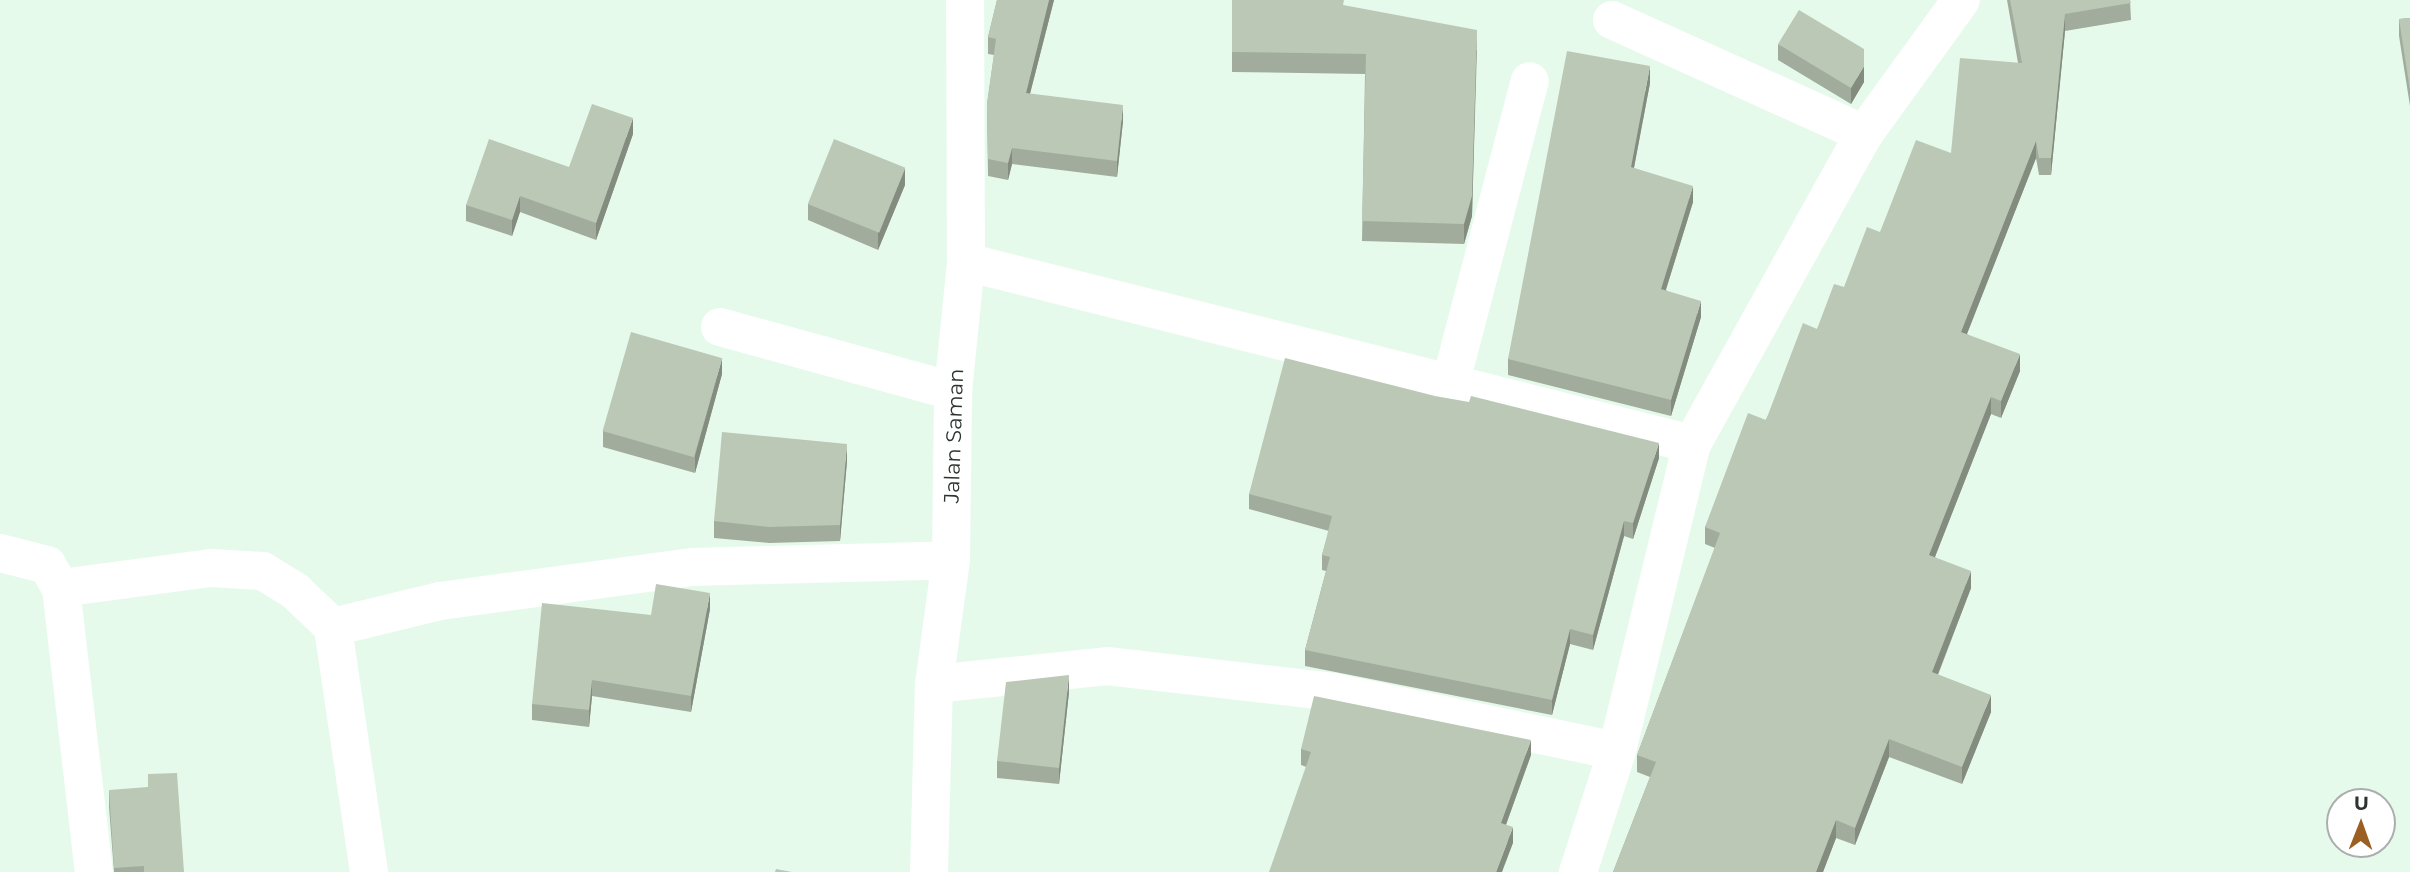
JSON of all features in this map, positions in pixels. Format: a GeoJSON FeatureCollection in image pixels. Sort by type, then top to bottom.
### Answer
{"type":"FeatureCollection","features":[{"type":"Feature","properties":{"kind":"street","name":"Jalan Saman"},"geometry":{"type":"LineString","coordinates":[[929,872],[934,684],[951,560],[953,391],[966,262],[965,0]]}},
{"type":"Feature","properties":{"kind":"street"},"geometry":{"type":"LineString","coordinates":[[1578,872],[1617,751],[1692,444],[1864,134],[1961,0]]}},
{"type":"Feature","properties":{"kind":"street"},"geometry":{"type":"LineString","coordinates":[[1612,20],[1864,134]]}},
{"type":"Feature","properties":{"kind":"street"},"geometry":{"type":"LineString","coordinates":[[1450,385],[1530,81]]}},
{"type":"Feature","properties":{"kind":"street"},"geometry":{"type":"LineString","coordinates":[[966,262],[1692,444]]}},
{"type":"Feature","properties":{"kind":"street"},"geometry":{"type":"LineString","coordinates":[[720,327],[953,391]]}},
{"type":"Feature","properties":{"kind":"street"},"geometry":{"type":"LineString","coordinates":[[0,553],[47,565],[61,588],[94,872]]}},
{"type":"Feature","properties":{"kind":"street"},"geometry":{"type":"LineString","coordinates":[[333,627],[440,601],[692,567],[951,560]]}},
{"type":"Feature","properties":{"kind":"street"},"geometry":{"type":"LineString","coordinates":[[61,588],[211,568],[263,571],[296,592],[333,627],[369,872]]}},
{"type":"Feature","properties":{"kind":"street"},"geometry":{"type":"LineString","coordinates":[[934,684],[1107,666],[1334,692],[1617,751]]}},
{"type":"Feature","properties":{"kind":"building"},"geometry":{"type":"Polygon","coordinates":[[[997,0],[1049,0],[1026,93],[1123,105],[1117,161],[1012,148],[1008,163],[988,159],[987,104],[996,39],[988,37],[997,0]]]}},
{"type":"Feature","properties":{"kind":"building"},"geometry":{"type":"Polygon","coordinates":[[[1232,0],[1344,0],[1343,5],[1477,30],[1472,196],[1464,224],[1362,221],[1366,54],[1232,52],[1232,0]]]}},
{"type":"Feature","properties":{"kind":"building"},"geometry":{"type":"Polygon","coordinates":[[[2010,0],[2130,0],[2131,3],[2065,14],[2051,158],[2039,158],[2036,141],[1961,332],[2020,354],[2001,401],[1991,397],[1929,555],[1971,571],[1932,672],[1991,695],[1962,767],[1889,739],[1855,828],[1836,820],[1816,872],[1613,872],[1656,762],[1637,755],[1720,533],[1705,527],[1748,413],[1766,420],[1803,323],[1817,329],[1834,284],[1844,287],[1867,227],[1880,232],[1916,140],[1951,153],[1960,58],[2022,63],[2010,0]]]}},
{"type":"Feature","properties":{"kind":"building"},"geometry":{"type":"Polygon","coordinates":[[[1799,10],[1864,49],[1864,66],[1851,88],[1778,44],[1799,10]]]}},
{"type":"Feature","properties":{"kind":"building"},"geometry":{"type":"Polygon","coordinates":[[[2410,18],[2410,90],[2399,19],[2410,18]]]}},
{"type":"Feature","properties":{"kind":"building"},"geometry":{"type":"Polygon","coordinates":[[[1567,51],[1650,66],[1631,167],[1693,186],[1661,289],[1701,301],[1671,400],[1508,359],[1567,51]]]}},
{"type":"Feature","properties":{"kind":"building"},"geometry":{"type":"Polygon","coordinates":[[[592,104],[633,118],[596,223],[520,196],[512,220],[466,205],[489,139],[569,167],[592,104]]]}},
{"type":"Feature","properties":{"kind":"building"},"geometry":{"type":"Polygon","coordinates":[[[834,139],[905,168],[879,233],[808,204],[834,139]]]}},
{"type":"Feature","properties":{"kind":"building"},"geometry":{"type":"Polygon","coordinates":[[[631,332],[722,358],[694,457],[603,431],[631,332]]]}},
{"type":"Feature","properties":{"kind":"building"},"geometry":{"type":"Polygon","coordinates":[[[1285,358],[1435,396],[1469,402],[1471,396],[1659,443],[1633,523],[1624,521],[1593,635],[1570,629],[1552,700],[1305,650],[1330,557],[1322,555],[1332,516],[1249,494],[1285,358]]]}},
{"type":"Feature","properties":{"kind":"building"},"geometry":{"type":"Polygon","coordinates":[[[722,432],[847,444],[840,525],[769,527],[714,521],[722,432]]]}},
{"type":"Feature","properties":{"kind":"building"},"geometry":{"type":"Polygon","coordinates":[[[656,584],[710,593],[691,696],[592,680],[589,710],[532,704],[542,603],[651,615],[656,584]]]}},
{"type":"Feature","properties":{"kind":"building"},"geometry":{"type":"Polygon","coordinates":[[[1069,675],[1059,768],[997,761],[1006,682],[1069,675]]]}},
{"type":"Feature","properties":{"kind":"building"},"geometry":{"type":"Polygon","coordinates":[[[1314,696],[1531,740],[1501,823],[1513,827],[1496,872],[1269,872],[1311,752],[1301,749],[1314,696]]]}},
{"type":"Feature","properties":{"kind":"building"},"geometry":{"type":"Polygon","coordinates":[[[177,773],[184,872],[144,872],[144,866],[114,868],[109,790],[148,787],[148,774],[177,773]]]}}]}
